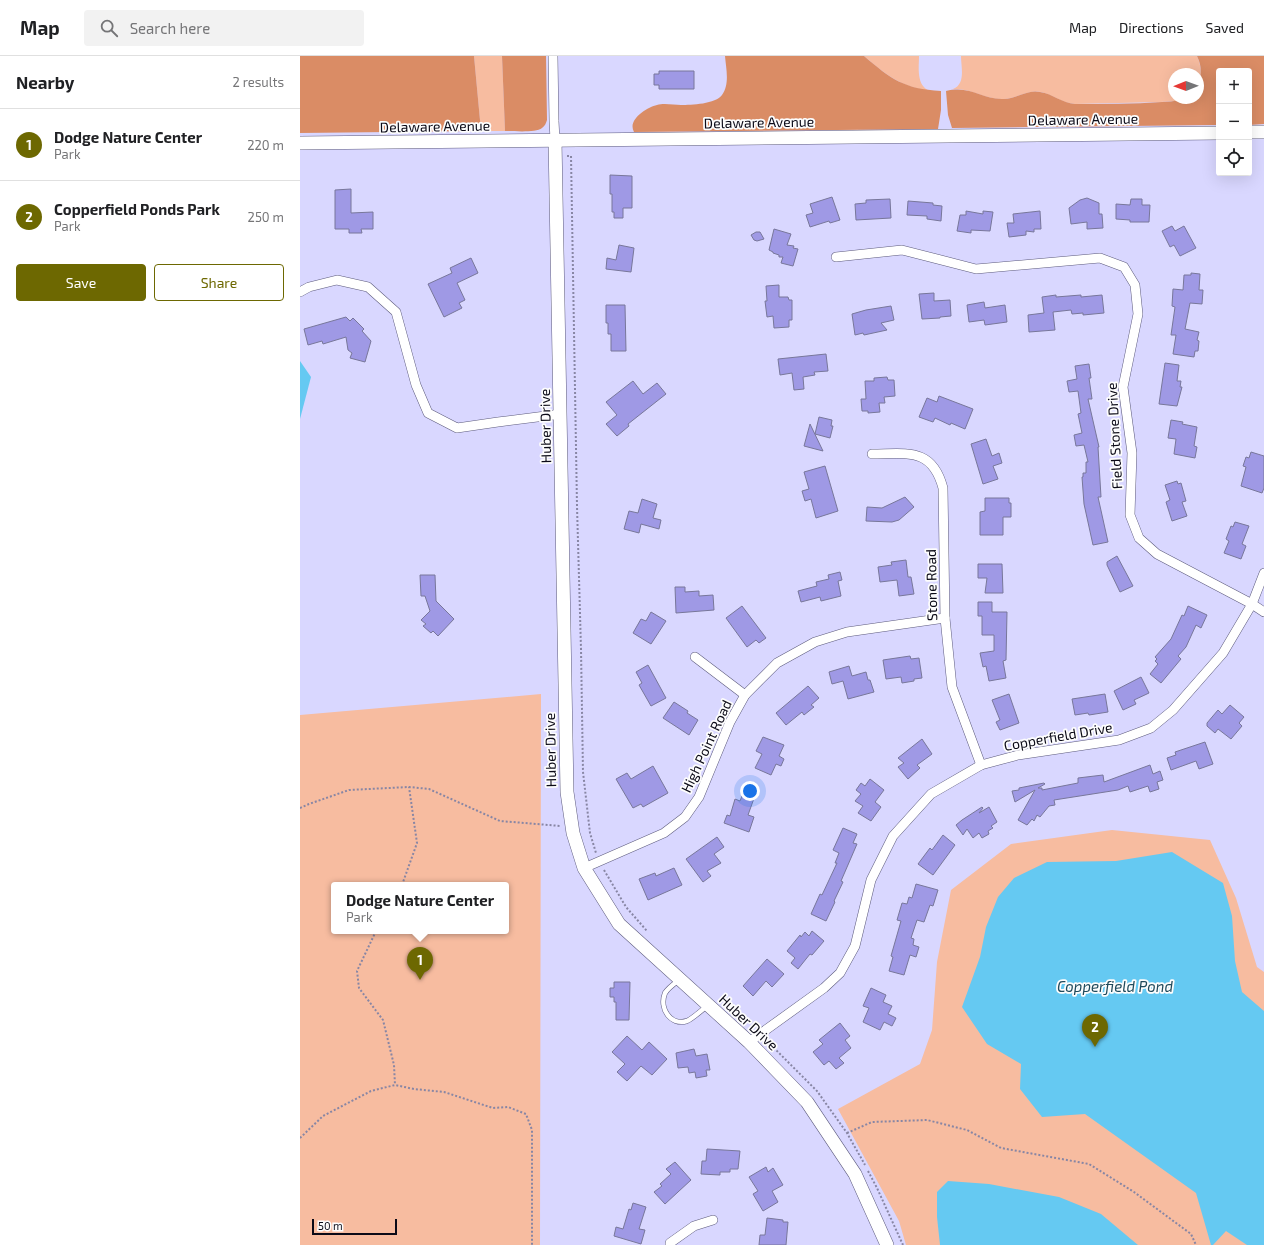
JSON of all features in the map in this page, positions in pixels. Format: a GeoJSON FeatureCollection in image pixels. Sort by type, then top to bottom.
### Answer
{"type":"FeatureCollection","features":[{"type":"Feature","properties":{"kind":"street"},"geometry":{"type":"LineString","coordinates":[[553,56],[555,140]]}},
{"type":"Feature","properties":{"kind":"street"},"geometry":{"type":"LineString","coordinates":[[1252,132],[1264,132]]}},
{"type":"Feature","properties":{"kind":"street","name":"Delaware Avenue"},"geometry":{"type":"LineString","coordinates":[[300,143],[1216,133]]}},
{"type":"Feature","properties":{"kind":"street","name":"Huber Drive"},"geometry":{"type":"LineString","coordinates":[[555,140],[567,792],[572,826],[584,868],[619,924],[708,1005],[754,1038],[807,1102],[855,1174],[887,1245]]}},
{"type":"Feature","properties":{"kind":"street","name":"Field Stone Drive"},"geometry":{"type":"LineString","coordinates":[[836,257],[902,250],[976,269],[1100,258],[1124,267],[1135,285],[1138,314],[1123,387],[1132,453],[1130,515],[1139,538],[1157,554],[1252,604],[1264,612]]}},
{"type":"Feature","properties":{"kind":"street"},"geometry":{"type":"LineString","coordinates":[[300,292],[309,287],[337,280],[368,287],[396,312],[416,385],[428,413],[458,428],[560,414]]}},
{"type":"Feature","properties":{"kind":"street","name":"Stone Road"},"geometry":{"type":"LineString","coordinates":[[872,454],[915,454],[930,462],[940,475],[943,488],[945,618],[952,687],[981,765]]}},
{"type":"Feature","properties":{"kind":"street","name":"Copperfield Drive"},"geometry":{"type":"LineString","coordinates":[[754,1038],[824,988],[840,973],[855,946],[871,880],[893,836],[931,794],[981,765],[1018,755],[1119,740],[1151,728],[1173,710],[1223,653],[1252,604],[1264,572]]}},
{"type":"Feature","properties":{"kind":"street","name":"High Point Road"},"geometry":{"type":"LineString","coordinates":[[584,868],[664,834],[684,817],[699,797],[730,722],[746,695],[777,663],[815,642],[847,632],[945,618]]}},
{"type":"Feature","properties":{"kind":"street"},"geometry":{"type":"LineString","coordinates":[[695,657],[746,695]]}},
{"type":"Feature","properties":{"kind":"street"},"geometry":{"type":"LineString","coordinates":[[670,1245],[670,1243],[694,1226],[713,1220]]}},
{"type":"Feature","properties":{"kind":"lane"},"geometry":{"type":"LineString","coordinates":[[680,979],[666,992],[664,1002],[666,1012],[671,1019],[676,1021],[687,1021],[708,1005]]}},
{"type":"Feature","properties":{"kind":"path"},"geometry":{"type":"LineString","coordinates":[[556,156],[571,156],[583,772],[590,833],[599,862],[626,907],[651,936]]}},
{"type":"Feature","properties":{"kind":"path"},"geometry":{"type":"LineString","coordinates":[[300,808],[349,790],[409,787],[429,789],[500,821],[551,826],[572,826]]}},
{"type":"Feature","properties":{"kind":"path"},"geometry":{"type":"LineString","coordinates":[[403,882],[417,843],[409,787]]}},
{"type":"Feature","properties":{"kind":"path"},"geometry":{"type":"LineString","coordinates":[[375,934],[357,971],[359,988],[383,1020],[394,1065],[395,1085]]}},
{"type":"Feature","properties":{"kind":"path"},"geometry":{"type":"LineString","coordinates":[[754,1038],[817,1091],[848,1133],[877,1188],[903,1245]]}},
{"type":"Feature","properties":{"kind":"path"},"geometry":{"type":"LineString","coordinates":[[300,1138],[323,1116],[371,1092],[395,1085],[414,1089],[444,1092],[493,1108],[508,1106],[526,1114],[532,1130],[532,1245]]}},
{"type":"Feature","properties":{"kind":"path"},"geometry":{"type":"LineString","coordinates":[[848,1133],[872,1122],[927,1120],[966,1130],[1001,1148],[1089,1164],[1134,1192],[1191,1234],[1196,1245]]}},
{"type":"Feature","properties":{"kind":"shaded area"},"geometry":{"type":"Polygon","coordinates":[[[300,56],[474,56],[481,131],[300,133],[300,56]]]}},
{"type":"Feature","properties":{"kind":"shaded area"},"geometry":{"type":"Polygon","coordinates":[[[474,56],[502,56],[505,131],[481,131],[474,56]]]}},
{"type":"Feature","properties":{"kind":"shaded area"},"geometry":{"type":"Polygon","coordinates":[[[502,56],[546,56],[547,120],[544,126],[539,130],[505,131],[502,56]]]}},
{"type":"Feature","properties":{"kind":"shaded area"},"geometry":{"type":"Polygon","coordinates":[[[725,56],[864,56],[890,77],[907,85],[928,90],[941,91],[941,110],[938,129],[634,132],[633,123],[643,111],[653,106],[663,104],[697,104],[709,102],[719,98],[724,91],[727,81],[725,56]]]}},
{"type":"Feature","properties":{"kind":"shaded area"},"geometry":{"type":"Polygon","coordinates":[[[864,56],[919,56],[920,81],[926,89],[930,91],[910,86],[894,79],[864,56]]]}},
{"type":"Feature","properties":{"kind":"shaded area"},"geometry":{"type":"Polygon","coordinates":[[[961,56],[1197,56],[1201,68],[1168,68],[1168,102],[1075,104],[1036,91],[1007,99],[996,99],[965,90],[953,89],[960,83],[962,70],[961,56]]]}},
{"type":"Feature","properties":{"kind":"shaded area"},"geometry":{"type":"Polygon","coordinates":[[[1197,56],[1264,56],[1264,124],[1252,125],[1252,68],[1216,68],[1216,125],[952,128],[948,115],[946,91],[955,90],[970,91],[996,99],[1008,99],[1036,91],[1075,104],[1168,102],[1168,104],[1204,104],[1204,68],[1201,68],[1197,56]]]}},
{"type":"Feature","properties":{"kind":"shaded area"},"geometry":{"type":"Polygon","coordinates":[[[541,694],[540,1245],[300,1245],[300,715],[541,694]]]}},
{"type":"Feature","properties":{"kind":"shaded area"},"geometry":{"type":"Polygon","coordinates":[[[1112,830],[1210,840],[1236,898],[1257,967],[1264,972],[1264,1245],[906,1245],[899,1221],[838,1109],[920,1064],[932,1030],[937,962],[951,890],[1011,844],[1112,830]]]}},
{"type":"Feature","properties":{"kind":"water"},"geometry":{"type":"Polygon","coordinates":[[[300,361],[311,377],[300,419],[300,361]]]}},
{"type":"Feature","properties":{"kind":"water","name":"Copperfield Pond"},"geometry":{"type":"Polygon","coordinates":[[[1172,852],[1223,883],[1232,916],[1235,961],[1242,992],[1264,1011],[1264,1245],[1247,1245],[1226,1231],[1213,1245],[1211,1245],[1196,1193],[1085,1114],[1042,1117],[1020,1089],[1021,1064],[987,1044],[962,1007],[980,957],[986,927],[998,897],[1014,878],[1047,862],[1116,861],[1172,852]]]}},
{"type":"Feature","properties":{"kind":"water"},"geometry":{"type":"Polygon","coordinates":[[[948,1181],[989,1184],[1059,1197],[1101,1214],[1138,1245],[940,1245],[937,1217],[937,1192],[948,1181]]]}},
{"type":"Feature","properties":{"kind":"building"},"geometry":{"type":"Polygon","coordinates":[[[659,71],[694,71],[694,89],[659,89],[659,85],[654,85],[654,74],[659,74],[659,71]]]}},
{"type":"Feature","properties":{"kind":"building"},"geometry":{"type":"Polygon","coordinates":[[[610,175],[632,176],[632,208],[623,208],[623,218],[614,218],[614,212],[612,212],[610,175]]]}},
{"type":"Feature","properties":{"kind":"building"},"geometry":{"type":"Polygon","coordinates":[[[351,189],[351,213],[373,212],[373,229],[361,229],[362,233],[349,233],[349,229],[335,229],[335,190],[351,189]]]}},
{"type":"Feature","properties":{"kind":"building"},"geometry":{"type":"Polygon","coordinates":[[[832,197],[840,220],[830,223],[829,221],[810,227],[806,215],[813,213],[810,204],[832,197]]]}},
{"type":"Feature","properties":{"kind":"building"},"geometry":{"type":"Polygon","coordinates":[[[1087,198],[1099,203],[1099,214],[1102,214],[1103,228],[1087,229],[1087,222],[1071,224],[1069,208],[1080,200],[1087,198]]]}},
{"type":"Feature","properties":{"kind":"building"},"geometry":{"type":"Polygon","coordinates":[[[890,199],[891,218],[856,220],[855,204],[866,203],[866,200],[890,199]]]}},
{"type":"Feature","properties":{"kind":"building"},"geometry":{"type":"Polygon","coordinates":[[[1131,199],[1142,199],[1142,205],[1150,205],[1149,222],[1130,222],[1130,220],[1116,219],[1116,204],[1130,205],[1131,199]]]}},
{"type":"Feature","properties":{"kind":"building"},"geometry":{"type":"Polygon","coordinates":[[[908,201],[933,203],[933,205],[942,206],[941,221],[927,219],[927,216],[907,215],[908,201]]]}},
{"type":"Feature","properties":{"kind":"building"},"geometry":{"type":"Polygon","coordinates":[[[966,211],[983,214],[983,211],[993,212],[990,231],[971,230],[971,233],[957,231],[960,215],[966,215],[966,211]]]}},
{"type":"Feature","properties":{"kind":"building"},"geometry":{"type":"Polygon","coordinates":[[[1040,211],[1041,229],[1034,229],[1034,232],[1026,231],[1026,235],[1009,237],[1007,223],[1014,223],[1013,214],[1040,211]]]}},
{"type":"Feature","properties":{"kind":"building"},"geometry":{"type":"Polygon","coordinates":[[[1172,226],[1175,231],[1184,226],[1196,248],[1180,256],[1174,245],[1170,247],[1162,231],[1172,226]]]}},
{"type":"Feature","properties":{"kind":"building"},"geometry":{"type":"Polygon","coordinates":[[[774,229],[791,234],[787,245],[794,246],[793,248],[798,249],[793,266],[781,263],[783,257],[779,257],[779,255],[769,250],[774,229]]]}},
{"type":"Feature","properties":{"kind":"building"},"geometry":{"type":"Polygon","coordinates":[[[756,232],[760,232],[764,239],[757,241],[754,240],[751,235],[756,232]]]}},
{"type":"Feature","properties":{"kind":"building"},"geometry":{"type":"Polygon","coordinates":[[[619,245],[634,248],[631,272],[606,269],[607,258],[616,260],[619,245]]]}},
{"type":"Feature","properties":{"kind":"building"},"geometry":{"type":"Polygon","coordinates":[[[471,258],[478,273],[457,283],[465,300],[459,303],[462,308],[444,317],[428,284],[452,273],[450,268],[471,258]]]}},
{"type":"Feature","properties":{"kind":"building"},"geometry":{"type":"Polygon","coordinates":[[[1191,273],[1200,274],[1199,290],[1203,290],[1202,304],[1190,303],[1185,329],[1199,332],[1197,340],[1199,341],[1198,351],[1195,351],[1194,357],[1173,354],[1176,335],[1171,335],[1175,307],[1172,306],[1173,289],[1183,290],[1184,275],[1191,275],[1191,273]]]}},
{"type":"Feature","properties":{"kind":"building"},"geometry":{"type":"Polygon","coordinates":[[[779,285],[779,297],[788,297],[789,300],[792,300],[792,320],[789,320],[789,327],[774,328],[773,316],[767,317],[765,301],[767,301],[766,286],[779,285]]]}},
{"type":"Feature","properties":{"kind":"building"},"geometry":{"type":"Polygon","coordinates":[[[934,293],[934,301],[950,300],[951,316],[922,319],[919,294],[934,293]]]}},
{"type":"Feature","properties":{"kind":"building"},"geometry":{"type":"Polygon","coordinates":[[[1056,295],[1056,297],[1081,295],[1081,297],[1102,295],[1104,313],[1083,315],[1083,313],[1072,314],[1071,310],[1053,312],[1055,330],[1029,332],[1028,315],[1044,313],[1042,297],[1056,295]]]}},
{"type":"Feature","properties":{"kind":"building"},"geometry":{"type":"Polygon","coordinates":[[[984,302],[985,308],[1005,305],[1007,322],[985,325],[984,320],[969,322],[967,305],[984,302]]]}},
{"type":"Feature","properties":{"kind":"building"},"geometry":{"type":"Polygon","coordinates":[[[606,305],[625,305],[626,351],[611,351],[611,334],[608,334],[608,323],[606,323],[606,305]]]}},
{"type":"Feature","properties":{"kind":"building"},"geometry":{"type":"Polygon","coordinates":[[[891,306],[894,320],[881,323],[887,330],[864,335],[863,333],[855,335],[852,314],[891,306]]]}},
{"type":"Feature","properties":{"kind":"building"},"geometry":{"type":"Polygon","coordinates":[[[346,317],[350,321],[353,318],[364,329],[362,331],[371,341],[365,362],[350,358],[352,353],[348,350],[346,337],[323,344],[322,341],[308,345],[304,329],[346,317]]]}},
{"type":"Feature","properties":{"kind":"building"},"geometry":{"type":"Polygon","coordinates":[[[826,354],[828,371],[814,372],[815,375],[803,377],[804,389],[794,390],[792,373],[780,375],[778,359],[826,354]]]}},
{"type":"Feature","properties":{"kind":"building"},"geometry":{"type":"Polygon","coordinates":[[[1165,363],[1179,365],[1177,381],[1181,381],[1180,387],[1182,387],[1177,406],[1159,404],[1165,363]]]}},
{"type":"Feature","properties":{"kind":"building"},"geometry":{"type":"Polygon","coordinates":[[[1089,364],[1092,399],[1088,399],[1099,447],[1101,497],[1098,497],[1108,542],[1093,545],[1084,504],[1082,477],[1083,473],[1086,473],[1086,462],[1088,462],[1084,445],[1076,446],[1074,435],[1082,433],[1078,414],[1081,413],[1078,391],[1069,392],[1067,381],[1077,379],[1075,366],[1089,364]]]}},
{"type":"Feature","properties":{"kind":"building"},"geometry":{"type":"Polygon","coordinates":[[[887,377],[888,380],[894,380],[895,396],[884,397],[885,403],[879,403],[880,412],[868,413],[868,411],[862,411],[861,399],[866,399],[865,381],[874,381],[874,378],[887,377]]]}},
{"type":"Feature","properties":{"kind":"building"},"geometry":{"type":"Polygon","coordinates":[[[633,381],[643,394],[657,383],[666,394],[628,424],[629,426],[617,436],[606,424],[617,415],[606,402],[633,381]]]}},
{"type":"Feature","properties":{"kind":"building"},"geometry":{"type":"Polygon","coordinates":[[[939,396],[973,409],[965,429],[951,423],[950,425],[935,418],[933,422],[919,417],[927,398],[937,402],[939,396]]]}},
{"type":"Feature","properties":{"kind":"building"},"geometry":{"type":"Polygon","coordinates":[[[819,417],[832,420],[831,426],[833,426],[830,438],[815,434],[819,417]]]}},
{"type":"Feature","properties":{"kind":"building"},"geometry":{"type":"Polygon","coordinates":[[[1171,420],[1197,427],[1194,446],[1197,447],[1195,458],[1174,454],[1176,439],[1168,438],[1171,420]]]}},
{"type":"Feature","properties":{"kind":"building"},"geometry":{"type":"Polygon","coordinates":[[[810,424],[823,451],[804,446],[810,424]]]}},
{"type":"Feature","properties":{"kind":"building"},"geometry":{"type":"Polygon","coordinates":[[[986,439],[992,456],[999,453],[1002,463],[993,466],[998,479],[983,484],[971,444],[986,439]]]}},
{"type":"Feature","properties":{"kind":"building"},"geometry":{"type":"Polygon","coordinates":[[[1251,452],[1264,456],[1264,488],[1262,493],[1241,486],[1246,467],[1243,466],[1246,457],[1249,458],[1251,452]]]}},
{"type":"Feature","properties":{"kind":"building"},"geometry":{"type":"Polygon","coordinates":[[[825,466],[838,511],[816,518],[811,499],[805,501],[802,491],[809,489],[804,472],[825,466]]]}},
{"type":"Feature","properties":{"kind":"building"},"geometry":{"type":"Polygon","coordinates":[[[1177,481],[1178,484],[1181,483],[1186,501],[1182,502],[1187,516],[1172,521],[1166,502],[1170,500],[1165,485],[1177,481]]]}},
{"type":"Feature","properties":{"kind":"building"},"geometry":{"type":"Polygon","coordinates":[[[905,497],[914,507],[899,520],[892,522],[866,521],[867,507],[882,508],[905,497]]]}},
{"type":"Feature","properties":{"kind":"building"},"geometry":{"type":"Polygon","coordinates":[[[985,498],[1009,498],[1009,503],[1011,503],[1011,517],[1003,517],[1003,535],[980,535],[980,512],[985,511],[985,498]]]}},
{"type":"Feature","properties":{"kind":"building"},"geometry":{"type":"Polygon","coordinates":[[[642,499],[657,504],[653,518],[661,520],[659,529],[641,524],[639,533],[624,529],[629,511],[638,513],[642,499]]]}},
{"type":"Feature","properties":{"kind":"building"},"geometry":{"type":"Polygon","coordinates":[[[1235,522],[1249,526],[1242,544],[1246,546],[1241,559],[1224,553],[1229,541],[1226,539],[1231,526],[1233,527],[1235,522]]]}},
{"type":"Feature","properties":{"kind":"building"},"geometry":{"type":"Polygon","coordinates":[[[1117,556],[1133,586],[1120,592],[1107,565],[1107,562],[1117,556]]]}},
{"type":"Feature","properties":{"kind":"building"},"geometry":{"type":"Polygon","coordinates":[[[906,560],[908,577],[911,577],[914,594],[899,596],[897,580],[880,582],[878,567],[892,565],[891,562],[906,560]]]}},
{"type":"Feature","properties":{"kind":"building"},"geometry":{"type":"Polygon","coordinates":[[[978,564],[1002,564],[1003,593],[985,593],[987,578],[978,578],[978,564]]]}},
{"type":"Feature","properties":{"kind":"building"},"geometry":{"type":"Polygon","coordinates":[[[840,572],[842,580],[838,581],[841,596],[821,601],[820,597],[801,602],[798,591],[817,586],[816,582],[829,579],[828,575],[840,572]]]}},
{"type":"Feature","properties":{"kind":"building"},"geometry":{"type":"Polygon","coordinates":[[[420,575],[435,575],[436,601],[454,619],[438,636],[433,631],[431,633],[423,626],[426,624],[421,620],[430,611],[425,596],[421,596],[420,575]]]}},
{"type":"Feature","properties":{"kind":"building"},"geometry":{"type":"Polygon","coordinates":[[[675,587],[685,587],[685,592],[699,591],[699,596],[713,595],[714,610],[676,613],[675,587]]]}},
{"type":"Feature","properties":{"kind":"building"},"geometry":{"type":"Polygon","coordinates":[[[978,602],[992,602],[992,612],[1007,612],[1006,660],[1003,661],[1006,678],[989,681],[986,666],[983,667],[980,653],[994,651],[994,635],[982,635],[982,616],[978,616],[978,602]]]}},
{"type":"Feature","properties":{"kind":"building"},"geometry":{"type":"Polygon","coordinates":[[[742,606],[766,638],[759,643],[756,640],[747,647],[726,618],[742,606]]]}},
{"type":"Feature","properties":{"kind":"building"},"geometry":{"type":"Polygon","coordinates":[[[1188,606],[1207,615],[1201,628],[1196,625],[1186,647],[1178,656],[1181,659],[1161,683],[1150,674],[1158,664],[1155,661],[1157,659],[1155,657],[1171,639],[1182,615],[1184,616],[1188,606]]]}},
{"type":"Feature","properties":{"kind":"building"},"geometry":{"type":"Polygon","coordinates":[[[651,612],[666,621],[651,644],[633,633],[641,619],[646,621],[651,612]]]}},
{"type":"Feature","properties":{"kind":"building"},"geometry":{"type":"Polygon","coordinates":[[[910,656],[911,659],[919,658],[922,678],[902,683],[901,677],[886,679],[883,660],[910,656]]]}},
{"type":"Feature","properties":{"kind":"building"},"geometry":{"type":"Polygon","coordinates":[[[648,665],[666,698],[651,706],[639,685],[642,683],[636,672],[648,665]]]}},
{"type":"Feature","properties":{"kind":"building"},"geometry":{"type":"Polygon","coordinates":[[[849,666],[852,676],[866,672],[874,692],[848,699],[843,681],[832,684],[829,672],[849,666]]]}},
{"type":"Feature","properties":{"kind":"building"},"geometry":{"type":"Polygon","coordinates":[[[1141,677],[1149,693],[1134,700],[1136,704],[1123,710],[1114,691],[1141,677]]]}},
{"type":"Feature","properties":{"kind":"building"},"geometry":{"type":"Polygon","coordinates":[[[808,686],[819,698],[811,705],[814,707],[804,715],[802,712],[786,725],[776,713],[808,686]]]}},
{"type":"Feature","properties":{"kind":"building"},"geometry":{"type":"Polygon","coordinates":[[[1009,694],[1019,723],[1000,730],[996,722],[1000,720],[992,700],[1009,694]]]}},
{"type":"Feature","properties":{"kind":"building"},"geometry":{"type":"Polygon","coordinates":[[[1105,694],[1108,712],[1089,715],[1088,713],[1075,715],[1072,699],[1105,694]]]}},
{"type":"Feature","properties":{"kind":"building"},"geometry":{"type":"Polygon","coordinates":[[[674,702],[698,720],[689,735],[663,718],[674,702]]]}},
{"type":"Feature","properties":{"kind":"building"},"geometry":{"type":"Polygon","coordinates":[[[1230,705],[1244,717],[1239,723],[1242,726],[1231,739],[1218,729],[1215,733],[1207,726],[1207,723],[1218,710],[1222,714],[1230,705]]]}},
{"type":"Feature","properties":{"kind":"building"},"geometry":{"type":"Polygon","coordinates":[[[763,737],[784,745],[779,756],[784,759],[781,766],[776,764],[771,775],[755,768],[762,754],[756,751],[763,737]]]}},
{"type":"Feature","properties":{"kind":"building"},"geometry":{"type":"Polygon","coordinates":[[[922,739],[932,754],[917,765],[920,768],[908,779],[898,767],[904,763],[898,758],[922,739]]]}},
{"type":"Feature","properties":{"kind":"building"},"geometry":{"type":"Polygon","coordinates":[[[1205,742],[1213,764],[1199,769],[1196,761],[1171,770],[1167,758],[1176,755],[1175,752],[1205,742]]]}},
{"type":"Feature","properties":{"kind":"building"},"geometry":{"type":"Polygon","coordinates":[[[1150,765],[1153,774],[1160,771],[1163,780],[1157,782],[1159,789],[1150,792],[1148,786],[1130,792],[1128,786],[1118,790],[1054,800],[1055,805],[1049,806],[1040,817],[1037,815],[1034,821],[1032,819],[1027,825],[1018,820],[1035,790],[1015,802],[1012,791],[1019,790],[1019,788],[1044,783],[1045,784],[1038,788],[1042,788],[1042,790],[1078,783],[1078,778],[1103,775],[1104,782],[1150,765]]]}},
{"type":"Feature","properties":{"kind":"building"},"geometry":{"type":"Polygon","coordinates":[[[653,766],[668,793],[643,807],[641,804],[633,808],[616,779],[627,773],[631,779],[653,766]]]}},
{"type":"Feature","properties":{"kind":"building"},"geometry":{"type":"Polygon","coordinates":[[[870,779],[884,790],[875,802],[881,807],[871,821],[858,813],[863,806],[855,801],[861,794],[856,790],[861,783],[865,786],[870,779]]]}},
{"type":"Feature","properties":{"kind":"building"},"geometry":{"type":"Polygon","coordinates":[[[746,786],[757,790],[748,815],[754,817],[749,832],[724,823],[727,815],[730,816],[735,799],[740,801],[746,786]]]}},
{"type":"Feature","properties":{"kind":"building"},"geometry":{"type":"Polygon","coordinates":[[[982,807],[983,808],[979,813],[989,807],[997,822],[991,826],[993,828],[988,831],[989,834],[982,838],[979,833],[973,838],[967,829],[963,835],[956,825],[982,807]]]}},
{"type":"Feature","properties":{"kind":"building"},"geometry":{"type":"Polygon","coordinates":[[[843,828],[857,834],[853,843],[857,844],[841,881],[843,882],[834,901],[835,902],[826,921],[811,914],[837,863],[835,863],[839,853],[833,850],[843,828]]]}},
{"type":"Feature","properties":{"kind":"building"},"geometry":{"type":"Polygon","coordinates":[[[943,835],[955,845],[933,875],[918,864],[930,848],[932,850],[943,835]]]}},
{"type":"Feature","properties":{"kind":"building"},"geometry":{"type":"Polygon","coordinates":[[[717,837],[724,847],[714,854],[721,863],[707,871],[711,876],[703,882],[686,859],[717,837]]]}},
{"type":"Feature","properties":{"kind":"building"},"geometry":{"type":"Polygon","coordinates":[[[674,868],[682,885],[648,900],[639,879],[655,873],[656,876],[674,868]]]}},
{"type":"Feature","properties":{"kind":"building"},"geometry":{"type":"Polygon","coordinates":[[[916,884],[938,890],[933,906],[930,905],[924,922],[917,920],[911,938],[914,939],[913,945],[919,947],[916,957],[910,955],[904,975],[889,971],[893,957],[891,956],[901,921],[897,920],[902,903],[907,904],[909,897],[912,898],[916,884]]]}},
{"type":"Feature","properties":{"kind":"building"},"geometry":{"type":"Polygon","coordinates":[[[812,931],[824,941],[812,955],[810,954],[798,969],[791,963],[795,958],[787,951],[800,935],[801,937],[805,932],[809,936],[812,931]]]}},
{"type":"Feature","properties":{"kind":"building"},"geometry":{"type":"Polygon","coordinates":[[[767,959],[784,974],[772,987],[766,981],[753,996],[743,986],[767,959]]]}},
{"type":"Feature","properties":{"kind":"building"},"geometry":{"type":"Polygon","coordinates":[[[614,982],[630,982],[629,1020],[616,1020],[616,1002],[614,1002],[614,997],[610,997],[610,988],[614,988],[614,982]]]}},
{"type":"Feature","properties":{"kind":"building"},"geometry":{"type":"Polygon","coordinates":[[[871,988],[886,995],[883,1002],[892,1006],[888,1014],[896,1018],[892,1026],[884,1022],[880,1030],[863,1022],[869,1008],[863,1006],[871,988]]]}},
{"type":"Feature","properties":{"kind":"building"},"geometry":{"type":"Polygon","coordinates":[[[840,1023],[850,1036],[845,1040],[851,1048],[839,1058],[844,1063],[836,1069],[829,1061],[824,1065],[813,1052],[823,1044],[819,1040],[840,1023]]]}},
{"type":"Feature","properties":{"kind":"building"},"geometry":{"type":"Polygon","coordinates":[[[627,1036],[642,1050],[649,1042],[667,1059],[652,1075],[641,1066],[627,1081],[617,1072],[625,1064],[612,1052],[627,1036]]]}},
{"type":"Feature","properties":{"kind":"building"},"geometry":{"type":"Polygon","coordinates":[[[694,1049],[696,1056],[707,1054],[710,1070],[706,1070],[707,1076],[696,1078],[695,1072],[689,1073],[688,1067],[678,1068],[676,1053],[694,1049]]]}},
{"type":"Feature","properties":{"kind":"building"},"geometry":{"type":"Polygon","coordinates":[[[707,1149],[740,1151],[738,1169],[730,1169],[730,1172],[720,1172],[720,1175],[701,1174],[702,1161],[706,1161],[707,1149]]]}},
{"type":"Feature","properties":{"kind":"building"},"geometry":{"type":"Polygon","coordinates":[[[675,1162],[691,1180],[665,1204],[654,1192],[662,1186],[660,1184],[671,1174],[666,1169],[675,1162]]]}},
{"type":"Feature","properties":{"kind":"building"},"geometry":{"type":"Polygon","coordinates":[[[766,1167],[768,1172],[773,1168],[783,1185],[772,1191],[778,1202],[763,1211],[753,1194],[758,1191],[749,1177],[766,1167]]]}},
{"type":"Feature","properties":{"kind":"building"},"geometry":{"type":"Polygon","coordinates":[[[633,1203],[646,1207],[639,1229],[645,1230],[641,1244],[614,1236],[616,1227],[623,1229],[629,1209],[631,1210],[633,1203]]]}},
{"type":"Feature","properties":{"kind":"building"},"geometry":{"type":"Polygon","coordinates":[[[767,1218],[788,1222],[786,1245],[759,1245],[760,1235],[765,1235],[767,1218]]]}},
{"type":"Feature","properties":{"kind":"place","name":"Dodge Nature Center"},"geometry":{"type":"Point","coordinates":[420,980]}},
{"type":"Feature","properties":{"kind":"place","name":"Copperfield Ponds Park"},"geometry":{"type":"Point","coordinates":[1095,1047]}}]}
